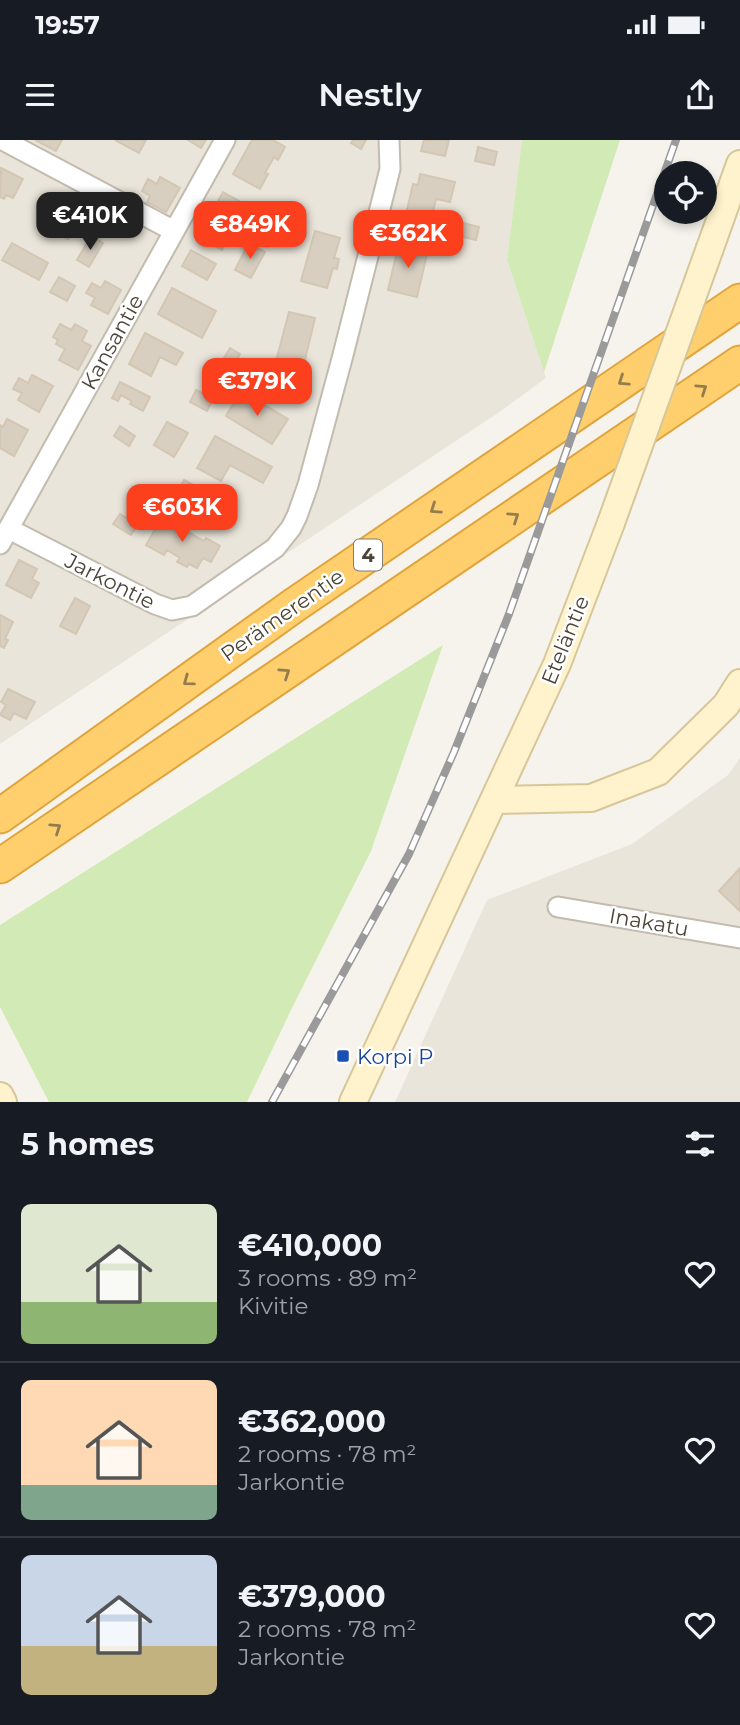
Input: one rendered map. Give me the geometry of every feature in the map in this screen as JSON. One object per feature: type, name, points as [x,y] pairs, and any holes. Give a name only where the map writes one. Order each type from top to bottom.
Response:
[{"type":"highway","name":"Perämerentie","points":[[0,816],[293,606],[740,301]]},
{"type":"highway","name":"4","points":[[0,866],[740,363]]},
{"type":"main road","name":"Eteläntie","points":[[353,1102],[557,664],[611,523],[740,164]]},
{"type":"main road","points":[[495,800],[591,798],[658,772],[726,705],[740,683]]},
{"type":"main road","points":[[0,1096],[3,1102]]},
{"type":"street","points":[[2,140],[174,232]]},
{"type":"street","name":"Kansantie","points":[[5,536],[225,140]]},
{"type":"street","name":"Jarkontie","points":[[5,536],[172,610],[192,606],[284,539],[297,516],[308,485],[335,386],[390,169],[390,140]]},
{"type":"street","name":"Inakatu","points":[[558,907],[740,938]]},
{"type":"shaded area","points":[[0,140],[522,140],[507,260],[546,378],[498,413],[0,744]]},
{"type":"shaded area","points":[[740,758],[740,1102],[395,1102],[487,900],[632,844],[728,775]]},
{"type":"green space","points":[[522,140],[620,140],[544,372],[507,260]]},
{"type":"green space","points":[[443,645],[371,851],[247,1102],[49,1102],[0,1007],[0,925]]},
{"type":"building","points":[[35,140],[62,140],[56,151]]},
{"type":"building","points":[[115,140],[146,140],[139,153]]},
{"type":"building","points":[[188,140],[206,140],[201,148]]},
{"type":"building","points":[[252,140],[273,140],[285,147],[278,160],[274,157],[260,189],[233,174]]},
{"type":"building","points":[[353,140],[366,140],[361,149],[351,143]]},
{"type":"building","points":[[424,140],[449,140],[445,156],[421,151]]},
{"type":"building","points":[[478,147],[497,152],[494,165],[475,161]]},
{"type":"building","points":[[1,168],[23,179],[13,198],[6,195],[4,199],[0,197]]},
{"type":"building","points":[[420,174],[455,182],[450,202],[436,199],[429,229],[404,223],[413,184],[418,185]]},
{"type":"building","points":[[160,177],[180,188],[166,212],[147,202],[150,196],[142,191],[148,179],[157,184]]},
{"type":"building","points":[[223,192],[246,205],[240,217],[244,219],[239,228],[235,226],[222,250],[198,237]]},
{"type":"building","points":[[58,200],[82,212],[68,239],[49,229],[54,220],[49,218]]},
{"type":"building","points":[[463,223],[479,227],[476,240],[460,236]]},
{"type":"building","points":[[315,231],[340,238],[334,258],[339,259],[337,269],[333,268],[327,288],[301,281]]},
{"type":"building","points":[[91,236],[103,243],[89,267],[77,260]]},
{"type":"building","points":[[12,243],[48,263],[39,280],[2,260]]},
{"type":"building","points":[[399,243],[428,250],[417,297],[388,290]]},
{"type":"building","points":[[248,244],[265,252],[251,278],[235,270]]},
{"type":"building","points":[[191,250],[216,264],[207,280],[182,266]]},
{"type":"building","points":[[59,277],[75,286],[67,301],[50,292]]},
{"type":"building","points":[[105,281],[121,290],[108,314],[91,305],[95,298],[86,293],[92,283],[101,288]]},
{"type":"building","points":[[172,288],[216,311],[202,338],[158,314]]},
{"type":"building","points":[[289,312],[315,318],[303,368],[276,361]]},
{"type":"building","points":[[60,324],[71,330],[75,324],[87,331],[82,341],[91,346],[78,370],[59,360],[65,349],[56,344],[58,340],[53,337]]},
{"type":"building","points":[[145,333],[183,353],[176,365],[160,357],[151,376],[129,364]]},
{"type":"building","points":[[230,348],[240,354],[234,364],[224,358]]},
{"type":"building","points":[[32,375],[53,386],[39,412],[18,400],[22,393],[13,389],[19,378],[28,383]]},
{"type":"building","points":[[120,382],[150,397],[143,411],[121,395],[118,401],[112,398]]},
{"type":"building","points":[[196,390],[213,399],[207,411],[190,402]]},
{"type":"building","points":[[241,391],[288,419],[272,444],[226,416]]},
{"type":"building","points":[[7,419],[28,430],[14,456],[0,448],[0,425],[3,427]]},
{"type":"building","points":[[167,422],[188,433],[174,457],[154,445]]},
{"type":"building","points":[[120,426],[135,436],[129,446],[114,436]]},
{"type":"building","points":[[215,436],[272,467],[263,483],[230,465],[221,481],[197,468]]},
{"type":"building","points":[[184,480],[197,487],[185,508],[172,501]]},
{"type":"building","points":[[120,514],[138,525],[131,535],[113,524]]},
{"type":"building","points":[[162,517],[204,541],[206,538],[220,546],[211,562],[203,558],[197,568],[189,564],[187,567],[177,562],[180,558],[167,550],[164,555],[146,545]]},
{"type":"building","points":[[19,560],[37,569],[32,579],[39,583],[31,598],[6,585]]},
{"type":"building","points":[[75,598],[90,606],[76,634],[60,626]]},
{"type":"building","points":[[0,615],[13,622],[4,648],[0,646]]},
{"type":"building","points":[[8,689],[35,702],[26,719],[14,713],[10,720],[0,715],[6,705],[1,702]]},
{"type":"building","points":[[740,868],[740,911],[719,891]]},
{"type":"railway","points":[[272,1102],[409,854],[454,752],[509,614],[676,140]]},
{"type":"place","name":"Korpi P","points":[[343,1056]]}]
